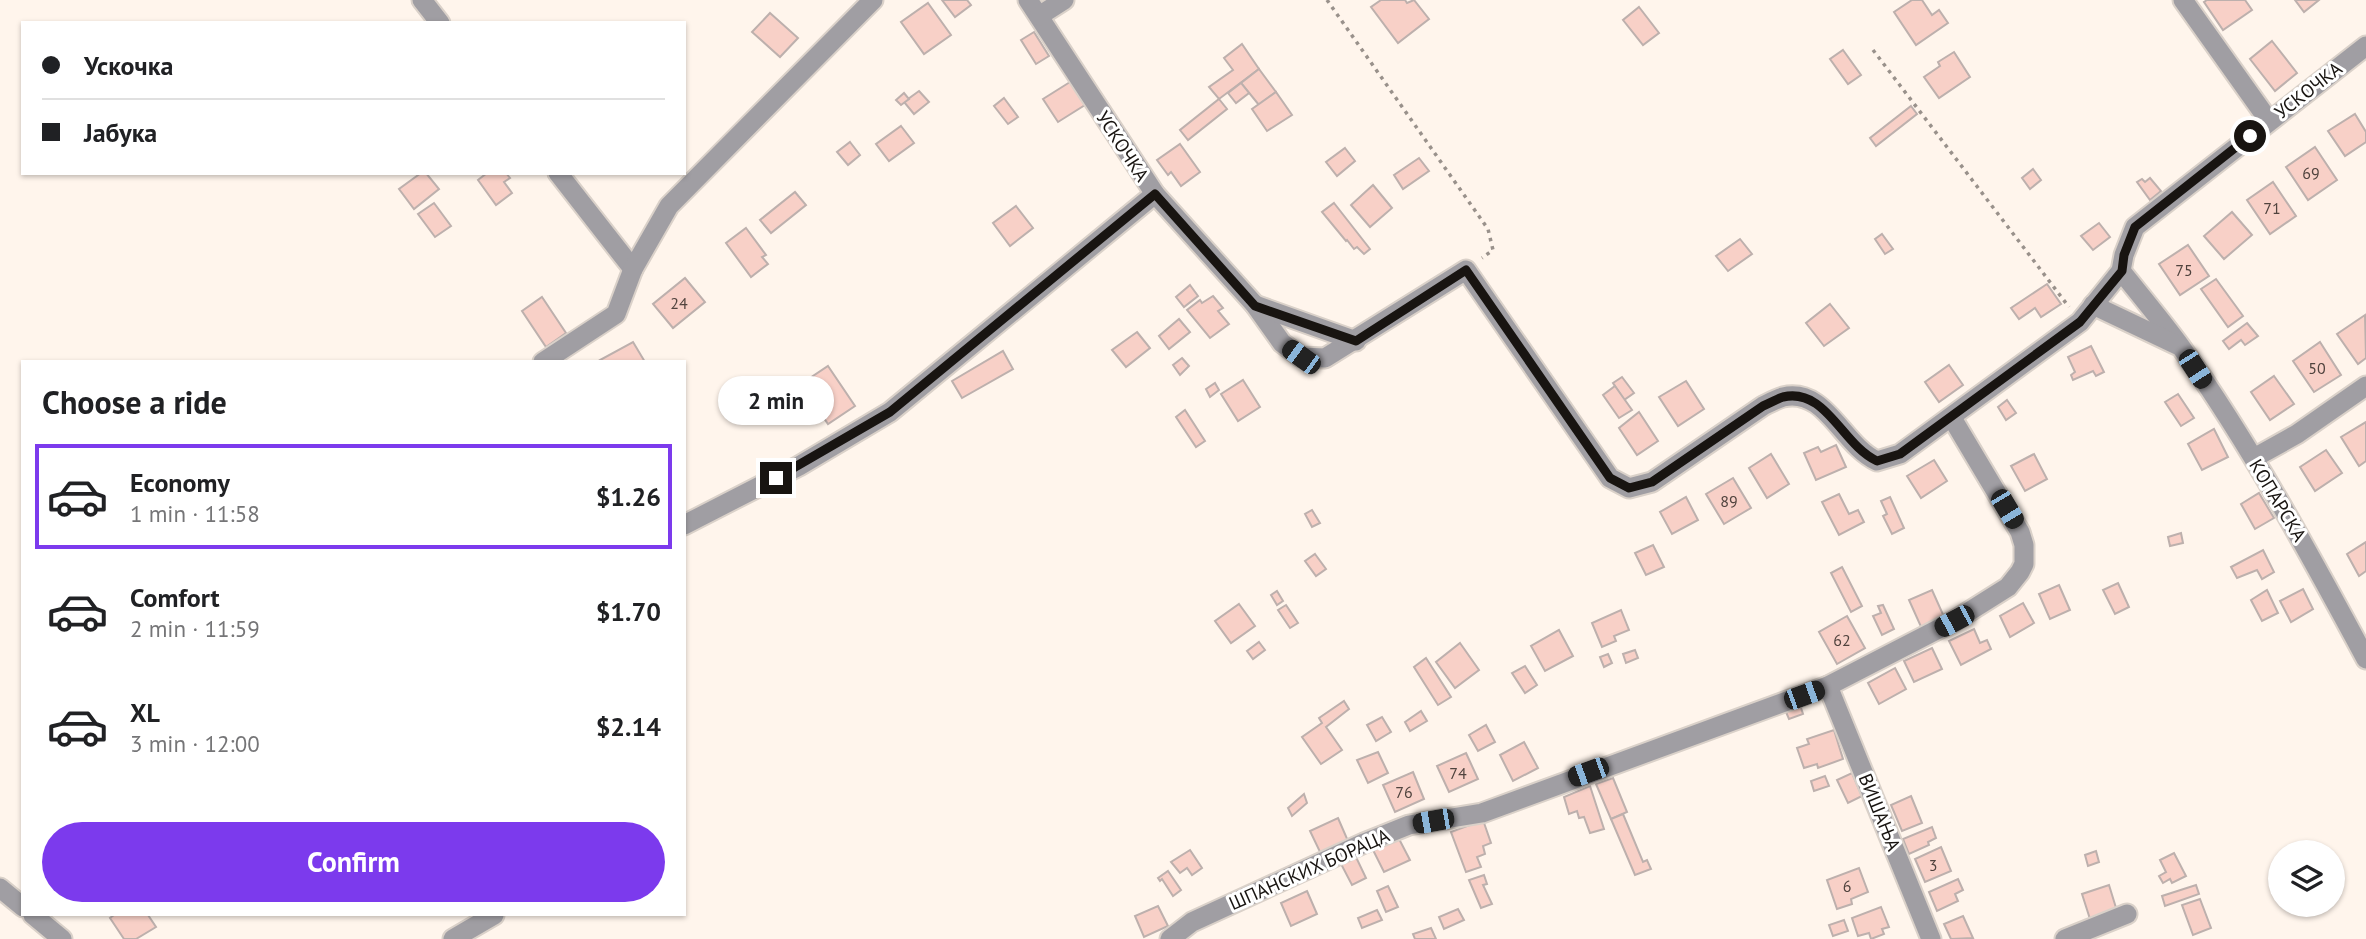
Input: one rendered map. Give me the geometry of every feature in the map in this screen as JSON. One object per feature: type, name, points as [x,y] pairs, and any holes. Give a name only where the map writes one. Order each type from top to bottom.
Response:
[{"type":"street","points":[[422,0],[438,21]]},
{"type":"street","points":[[546,360],[616,314],[633,269],[669,206],[873,0]]},
{"type":"street","points":[[1034,8],[1065,0]]},
{"type":"street","points":[[2183,0],[2269,121]]},
{"type":"street","name":"УСКОЧКА","points":[[1034,8],[1155,194],[1255,306],[1282,343],[1301,357],[1325,358],[1466,270],[1610,478],[1629,488],[1652,482],[1763,406],[1783,397],[1800,396],[1817,402],[1863,455],[1877,461],[1900,454],[2080,322],[2122,271],[2124,255],[2135,227],[2366,46]]},
{"type":"street","points":[[560,175],[633,269]]},
{"type":"street","points":[[686,525],[799,466],[890,412],[1155,194]]},
{"type":"street","name":"КОПАРСКА","points":[[2122,271],[2180,346],[2254,458],[2366,659]]},
{"type":"street","points":[[2093,305],[2180,346]]},
{"type":"street","points":[[1255,306],[1356,341]]},
{"type":"street","points":[[2254,458],[2297,434],[2366,386]]},
{"type":"street","name":"ШПАНСКИХ БОРАЦА","points":[[1170,939],[1192,922],[1409,825],[1482,813],[1828,686],[1988,601],[2014,580],[2024,564],[2024,545],[2021,532],[1952,418]]},
{"type":"street","name":"ВИШАЊА","points":[[1828,686],[1931,939]]},
{"type":"street","points":[[0,888],[21,905]]},
{"type":"street","points":[[2065,939],[2127,914]]},
{"type":"street","points":[[34,916],[62,939]]},
{"type":"street","points":[[453,939],[492,916]]},
{"type":"path","points":[[1327,0],[1488,229],[1493,250],[1466,270]]},
{"type":"path","points":[[1873,50],[2080,322]]},
{"type":"building","points":[[942,0],[967,0],[971,5],[955,17]]},
{"type":"building","points":[[1381,0],[1405,0],[1407,3],[1414,0],[1429,19],[1398,43],[1371,7]]},
{"type":"building","points":[[1912,0],[1922,0],[1932,15],[1939,10],[1948,23],[1916,45],[1894,12]]},
{"type":"building","points":[[2245,0],[2252,10],[2223,30],[2204,2]]},
{"type":"building","points":[[2295,0],[2319,0],[2304,12]]},
{"type":"building","points":[[928,3],[951,35],[924,54],[901,22]]},
{"type":"building","points":[[1639,7],[1659,33],[1643,45],[1623,20]]},
{"type":"building","points":[[770,13],[798,38],[780,57],[752,32]]},
{"type":"building","points":[[1034,32],[1049,56],[1036,64],[1021,40]]},
{"type":"building","points":[[2272,41],[2297,73],[2275,91],[2250,59]]},
{"type":"building","points":[[1242,44],[1259,69],[1219,99],[1209,87],[1233,70],[1224,58]]},
{"type":"building","points":[[1843,50],[1861,75],[1848,84],[1830,59]]},
{"type":"building","points":[[1954,52],[1970,77],[1939,98],[1924,77],[1940,66],[1938,62]]},
{"type":"building","points":[[1259,69],[1276,92],[1259,105],[1241,83]]},
{"type":"building","points":[[1070,82],[1085,105],[1058,122],[1043,99]]},
{"type":"building","points":[[1241,83],[1249,93],[1236,103],[1228,93]]},
{"type":"building","points":[[919,91],[929,102],[914,114],[904,102]]},
{"type":"building","points":[[1276,92],[1292,115],[1267,131],[1252,109]]},
{"type":"building","points":[[904,93],[909,99],[901,105],[896,100]]},
{"type":"building","points":[[1004,98],[1018,117],[1008,124],[994,106]]},
{"type":"building","points":[[1219,99],[1227,109],[1188,140],[1180,130]]},
{"type":"building","points":[[1911,106],[1917,114],[1876,146],[1870,138]]},
{"type":"building","points":[[2355,114],[2366,132],[2366,142],[2345,156],[2328,131]]},
{"type":"building","points":[[901,126],[914,143],[889,161],[876,144]]},
{"type":"building","points":[[850,142],[860,155],[848,165],[837,152]]},
{"type":"building","points":[[1180,144],[1200,172],[1181,186],[1171,172],[1168,175],[1157,160]]},
{"type":"building","points":[[2315,147],[2337,180],[2308,200],[2286,167]]},
{"type":"building","points":[[1345,148],[1355,161],[1337,176],[1326,162]]},
{"type":"building","points":[[1419,158],[1429,171],[1403,189],[1394,175]]},
{"type":"building","points":[[2033,169],[2041,180],[2030,189],[2022,178]]},
{"type":"building","points":[[418,175],[428,175],[439,189],[414,209],[399,189]]},
{"type":"building","points":[[484,175],[508,175],[510,178],[504,182],[512,193],[496,205],[478,180]]},
{"type":"building","points":[[2150,178],[2161,191],[2150,200],[2137,182],[2142,179],[2145,182]]},
{"type":"building","points":[[2273,182],[2296,216],[2270,234],[2247,200]]},
{"type":"building","points":[[1373,185],[1392,208],[1370,227],[1351,205]]},
{"type":"building","points":[[795,192],[806,205],[771,233],[760,220]]},
{"type":"building","points":[[434,203],[451,226],[435,237],[418,214]]},
{"type":"building","points":[[1334,203],[1370,249],[1364,254],[1346,241],[1322,212]]},
{"type":"building","points":[[1016,206],[1033,228],[1010,246],[993,223]]},
{"type":"building","points":[[2232,212],[2252,235],[2224,259],[2204,236]]},
{"type":"building","points":[[2099,223],[2110,237],[2093,250],[2081,236]]},
{"type":"building","points":[[746,228],[766,255],[762,257],[768,264],[751,277],[726,243]]},
{"type":"building","points":[[1882,234],[1893,249],[1885,254],[1875,239]]},
{"type":"building","points":[[1740,239],[1752,254],[1728,271],[1716,256]]},
{"type":"building","points":[[2188,245],[2209,276],[2180,295],[2159,264]]},
{"type":"building","points":[[685,278],[705,302],[673,328],[653,304]]},
{"type":"building","points":[[2216,279],[2243,316],[2228,327],[2201,289]]},
{"type":"building","points":[[2047,284],[2061,304],[2041,317],[2035,308],[2019,319],[2011,308]]},
{"type":"building","points":[[1190,285],[1198,296],[1184,307],[1176,297]]},
{"type":"building","points":[[1213,296],[1223,308],[1218,311],[1229,324],[1210,338],[1187,310],[1200,300],[1202,303]]},
{"type":"building","points":[[542,297],[566,333],[546,347],[522,311]]},
{"type":"building","points":[[1830,304],[1849,328],[1824,346],[1806,323]]},
{"type":"building","points":[[2365,315],[2366,358],[2358,364],[2337,334]]},
{"type":"building","points":[[1179,319],[1190,332],[1169,349],[1159,336]]},
{"type":"building","points":[[2247,323],[2258,336],[2245,345],[2241,340],[2229,349],[2223,341]]},
{"type":"building","points":[[1137,332],[1150,348],[1126,367],[1112,350]]},
{"type":"building","points":[[633,342],[644,360],[600,360]]},
{"type":"building","points":[[2320,342],[2341,375],[2314,392],[2293,361]]},
{"type":"building","points":[[2091,346],[2104,372],[2096,376],[2093,371],[2073,380],[2071,375],[2075,372],[2068,357]]},
{"type":"building","points":[[1003,351],[1013,369],[962,398],[952,381]]},
{"type":"building","points":[[1182,358],[1189,366],[1180,375],[1173,365]]},
{"type":"building","points":[[1949,365],[1963,385],[1939,402],[1925,382]]},
{"type":"building","points":[[828,366],[855,406],[828,424],[801,384]]},
{"type":"building","points":[[2274,376],[2294,404],[2270,420],[2251,392]]},
{"type":"building","points":[[1622,377],[1634,393],[1624,400],[1613,383]]},
{"type":"building","points":[[1243,380],[1260,407],[1238,421],[1221,394]]},
{"type":"building","points":[[1686,381],[1704,409],[1678,426],[1659,397]]},
{"type":"building","points":[[1215,383],[1219,390],[1210,397],[1206,389]]},
{"type":"building","points":[[1615,386],[1632,410],[1619,418],[1603,395]]},
{"type":"building","points":[[2178,394],[2194,418],[2181,426],[2165,402]]},
{"type":"building","points":[[2007,400],[2016,413],[2006,420],[1998,407]]},
{"type":"building","points":[[1185,410],[1205,441],[1196,447],[1176,417]]},
{"type":"building","points":[[1639,412],[1658,441],[1637,455],[1619,428]]},
{"type":"building","points":[[2366,422],[2366,461],[2359,466],[2341,437]]},
{"type":"building","points":[[2214,429],[2228,457],[2202,470],[2188,444]]},
{"type":"building","points":[[1836,445],[1846,467],[1816,480],[1804,453],[1818,447],[1821,452]]},
{"type":"building","points":[[2326,450],[2342,473],[2315,491],[2300,467]]},
{"type":"building","points":[[1771,454],[1789,484],[1767,498],[1749,468]]},
{"type":"building","points":[[2034,454],[2047,479],[2025,491],[2011,466]]},
{"type":"building","points":[[1934,460],[1947,481],[1921,498],[1907,476]]},
{"type":"building","points":[[1733,478],[1751,508],[1724,524],[1706,494]]},
{"type":"building","points":[[2259,493],[2274,518],[2255,529],[2241,504]]},
{"type":"building","points":[[1839,494],[1849,514],[1858,510],[1864,522],[1839,535],[1822,502]]},
{"type":"building","points":[[1686,497],[1698,520],[1672,534],[1660,512]]},
{"type":"building","points":[[1890,497],[1904,528],[1892,534],[1883,516],[1887,514],[1881,501]]},
{"type":"building","points":[[1312,510],[1320,523],[1312,527],[1305,514]]},
{"type":"building","points":[[2181,533],[2183,543],[2170,546],[2168,537]]},
{"type":"building","points":[[2366,542],[2366,571],[2359,576],[2347,554]]},
{"type":"building","points":[[1653,545],[1664,567],[1646,575],[1635,553]]},
{"type":"building","points":[[2263,550],[2274,572],[2262,579],[2257,570],[2237,578],[2231,567]]},
{"type":"building","points":[[1315,554],[1326,569],[1316,576],[1305,561]]},
{"type":"building","points":[[1842,567],[1862,606],[1851,612],[1831,573]]},
{"type":"building","points":[[2118,583],[2129,607],[2115,614],[2103,590]]},
{"type":"building","points":[[2059,585],[2070,610],[2050,619],[2039,594]]},
{"type":"building","points":[[2303,589],[2313,609],[2291,622],[2280,601]]},
{"type":"building","points":[[1932,590],[1945,619],[1922,629],[1909,600]]},
{"type":"building","points":[[2267,590],[2278,613],[2262,621],[2251,600]]},
{"type":"building","points":[[1277,591],[1283,601],[1277,605],[1271,595]]},
{"type":"building","points":[[2023,603],[2034,623],[2010,637],[2000,616]]},
{"type":"building","points":[[1239,604],[1255,626],[1231,643],[1215,621]]},
{"type":"building","points":[[1286,605],[1298,623],[1290,628],[1278,610]]},
{"type":"building","points":[[1883,605],[1894,629],[1882,635],[1873,616],[1881,613],[1878,606]]},
{"type":"building","points":[[1621,610],[1629,630],[1614,636],[1616,641],[1602,647],[1592,623]]},
{"type":"building","points":[[1847,616],[1865,648],[1837,664],[1819,632]]},
{"type":"building","points":[[1974,629],[1980,643],[1987,640],[1991,649],[1961,665],[1949,641]]},
{"type":"building","points":[[1559,630],[1573,656],[1545,671],[1531,646]]},
{"type":"building","points":[[1259,642],[1265,650],[1253,659],[1247,651]]},
{"type":"building","points":[[1460,643],[1479,670],[1455,688],[1436,662]]},
{"type":"building","points":[[1932,648],[1942,669],[1914,682],[1904,661]]},
{"type":"building","points":[[1635,650],[1638,658],[1626,663],[1623,654]]},
{"type":"building","points":[[1608,654],[1612,663],[1604,667],[1600,657]]},
{"type":"building","points":[[1426,658],[1451,697],[1438,705],[1414,667]]},
{"type":"building","points":[[1525,666],[1537,685],[1525,693],[1512,673]]},
{"type":"building","points":[[1895,668],[1906,689],[1879,704],[1868,683]]},
{"type":"building","points":[[1798,699],[1803,714],[1789,719],[1783,705]]},
{"type":"building","points":[[1344,701],[1349,709],[1326,727],[1342,750],[1321,764],[1302,737],[1322,723],[1319,718]]},
{"type":"building","points":[[1421,711],[1427,721],[1410,731],[1405,722]]},
{"type":"building","points":[[1382,717],[1391,732],[1376,741],[1367,725]]},
{"type":"building","points":[[1486,725],[1495,742],[1478,751],[1469,735]]},
{"type":"building","points":[[1834,730],[1843,759],[1818,768],[1817,764],[1804,768],[1797,748],[1809,744],[1807,739]]},
{"type":"building","points":[[1524,742],[1538,768],[1513,781],[1500,755]]},
{"type":"building","points":[[1378,752],[1388,773],[1368,783],[1357,760]]},
{"type":"building","points":[[1466,753],[1478,779],[1449,792],[1437,766]]},
{"type":"building","points":[[1413,772],[1424,799],[1395,812],[1383,785]]},
{"type":"building","points":[[1852,773],[1862,796],[1848,803],[1837,780]]},
{"type":"building","points":[[1825,776],[1829,786],[1814,791],[1811,781]]},
{"type":"building","points":[[1613,778],[1627,812],[1611,819],[1596,784]]},
{"type":"building","points":[[1590,786],[1604,829],[1590,833],[1584,817],[1579,818],[1577,811],[1569,814],[1564,797]]},
{"type":"building","points":[[1304,794],[1307,803],[1292,816],[1288,808]]},
{"type":"building","points":[[1911,796],[1922,823],[1902,831],[1891,805]]},
{"type":"building","points":[[1623,814],[1643,862],[1647,860],[1651,869],[1635,875],[1611,819]]},
{"type":"building","points":[[1338,818],[1348,841],[1321,854],[1310,831]]},
{"type":"building","points":[[1483,820],[1491,843],[1483,846],[1485,854],[1477,857],[1481,867],[1466,872],[1451,832]]},
{"type":"building","points":[[1932,827],[1936,838],[1928,842],[1929,845],[1909,854],[1903,839]]},
{"type":"building","points":[[1398,837],[1410,860],[1384,872],[1373,850]]},
{"type":"building","points":[[1941,847],[1951,871],[1925,882],[1915,859]]},
{"type":"building","points":[[1190,850],[1202,868],[1192,875],[1187,868],[1180,873],[1171,862]]},
{"type":"building","points":[[2096,851],[2099,862],[2088,866],[2085,855]]},
{"type":"building","points":[[2174,853],[2186,876],[2172,883],[2170,879],[2163,883],[2159,876],[2166,872],[2160,860]]},
{"type":"building","points":[[1355,855],[1366,878],[1352,885],[1340,862]]},
{"type":"building","points":[[1859,868],[1868,892],[1851,899],[1852,904],[1837,909],[1827,880]]},
{"type":"building","points":[[1168,871],[1181,890],[1173,896],[1162,879],[1160,881],[1158,878]]},
{"type":"building","points":[[1484,875],[1487,884],[1483,885],[1492,904],[1481,908],[1469,880]]},
{"type":"building","points":[[1958,879],[1963,890],[1955,894],[1958,901],[1937,911],[1929,892]]},
{"type":"building","points":[[2109,885],[2117,911],[2090,919],[2082,894]]},
{"type":"building","points":[[2196,885],[2199,894],[2165,906],[2162,896]]},
{"type":"building","points":[[1388,886],[1398,907],[1386,912],[1377,891]]},
{"type":"building","points":[[1307,891],[1317,914],[1291,926],[1281,903]]},
{"type":"building","points":[[2200,899],[2211,928],[2193,935],[2182,905]]},
{"type":"building","points":[[1158,906],[1168,926],[1144,937],[1135,916]]},
{"type":"building","points":[[1881,907],[1889,927],[1882,929],[1884,934],[1871,939],[1869,933],[1858,936],[1852,918]]},
{"type":"building","points":[[1458,909],[1464,920],[1444,929],[1439,917]]},
{"type":"building","points":[[1377,910],[1382,920],[1362,928],[1358,918]]},
{"type":"building","points":[[149,916],[156,927],[136,939],[124,939],[110,918]]},
{"type":"building","points":[[1963,916],[1973,938],[1951,939],[1944,924]]},
{"type":"building","points":[[1844,920],[1848,931],[1833,936],[1829,925]]},
{"type":"building","points":[[1431,928],[1436,939],[1415,939],[1413,934]]},
{"type":"route","points":[[776,478],[890,412],[1155,194],[1255,306],[1356,341],[1466,270],[1610,478],[1629,488],[1652,482],[1763,406],[1783,397],[1800,396],[1817,402],[1863,455],[1877,461],[1900,454],[2080,322],[2122,271],[2124,255],[2135,227],[2250,136]]}]
